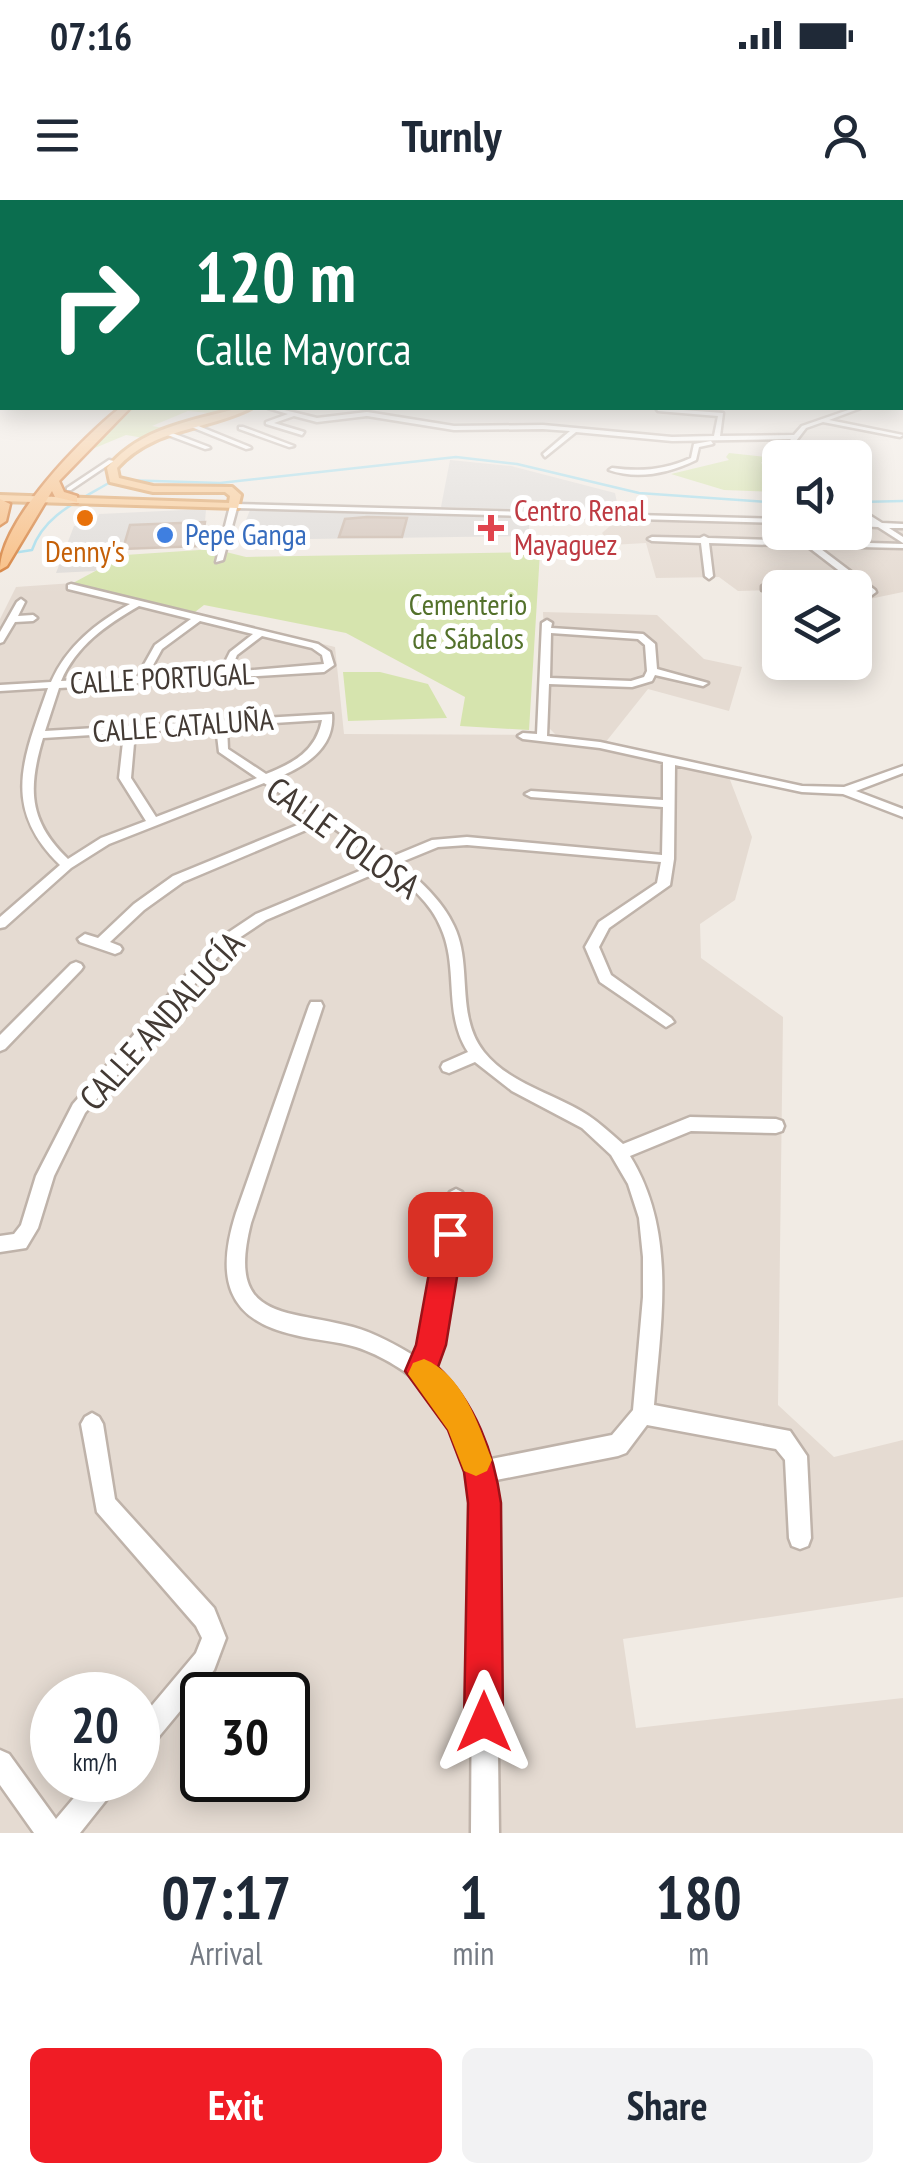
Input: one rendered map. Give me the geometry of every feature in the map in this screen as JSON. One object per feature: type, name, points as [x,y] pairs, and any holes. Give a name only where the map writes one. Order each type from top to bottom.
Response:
[{"type":"highway","points":[[54,458],[73,441]]},
{"type":"highway","points":[[8,552],[38,498],[86,441]]},
{"type":"highway","points":[[53,478],[59,494],[75,497]]},
{"type":"highway","points":[[0,524],[30,485]]},
{"type":"highway","points":[[0,501],[4,504],[0,524]]},
{"type":"main road","points":[[145,441],[121,456],[111,472],[152,489],[233,492]]},
{"type":"main road","points":[[182,505],[224,500],[233,492]]},
{"type":"main road","points":[[0,501],[75,497],[234,506],[233,492]]},
{"type":"main road","points":[[8,552],[46,505],[75,497]]},
{"type":"street","points":[[190,441],[207,448]]},
{"type":"street","points":[[234,441],[246,447],[263,441]]},
{"type":"street","points":[[280,441],[291,446]]},
{"type":"street","points":[[545,455],[562,441]]},
{"type":"street","points":[[613,466],[658,472],[694,458],[696,445],[762,442]]},
{"type":"street","points":[[75,497],[111,472]]},
{"type":"street","points":[[219,560],[234,506],[762,521]]},
{"type":"street","points":[[872,520],[903,543]]},
{"type":"street","points":[[872,525],[903,526]]},
{"type":"street","points":[[704,538],[710,576]]},
{"type":"street","points":[[652,539],[762,541]]},
{"type":"street","points":[[872,543],[903,543]]},
{"type":"street","points":[[817,550],[843,570]]},
{"type":"street","points":[[70,588],[261,632]]},
{"type":"street","points":[[0,640],[21,602]]},
{"type":"street","points":[[67,865],[52,854],[26,801],[26,774],[64,664],[79,645],[138,603]]},
{"type":"street","points":[[12,620],[33,618]]},
{"type":"street","points":[[140,680],[158,647],[198,618]]},
{"type":"street","points":[[542,738],[547,626],[640,636],[650,644],[652,671],[648,679],[632,684],[545,680]]},
{"type":"street","points":[[224,676],[233,654],[261,632]]},
{"type":"street","name":"CALLE PORTUGAL","points":[[0,688],[224,676],[324,669],[329,665],[326,654],[315,646],[261,632]]},
{"type":"street","points":[[652,671],[702,683]]},
{"type":"street","name":"CALLE CATALUÑA","points":[[38,735],[328,716],[327,734],[317,750],[294,767],[264,781]]},
{"type":"street","name":"CALLE TOLOSA","points":[[221,723],[223,750],[422,890],[447,923],[459,963],[459,1019],[476,1055],[512,1086],[589,1124],[620,1153],[638,1185],[654,1248],[643,1414]]},
{"type":"street","points":[[130,729],[125,778],[152,822]]},
{"type":"street","points":[[523,736],[669,759],[802,789],[845,792],[903,814]]},
{"type":"street","points":[[666,1022],[605,978],[592,947],[604,924],[663,885],[668,859],[669,759]]},
{"type":"street","points":[[845,792],[903,769]]},
{"type":"street","points":[[0,924],[67,865],[106,841],[264,781]]},
{"type":"street","points":[[531,794],[668,804]]},
{"type":"street","points":[[100,944],[139,907],[178,879],[324,818]]},
{"type":"street","name":"CALLE ANDALUCÍA","points":[[9,1243],[29,1228],[45,1176],[79,1109],[222,943],[261,917],[421,846],[452,840],[530,854],[668,859]]},
{"type":"street","points":[[0,1045],[75,967]]},
{"type":"street","points":[[316,1006],[242,1228],[236,1274],[243,1294],[256,1310],[276,1324],[356,1338],[421,1371],[442,1392],[460,1420],[480,1472],[484,1503],[485,1833]]},
{"type":"street","points":[[449,1066],[476,1055]]},
{"type":"street","points":[[620,1153],[690,1124],[776,1126]]},
{"type":"street","points":[[421,1371],[431,1345],[456,1197]]},
{"type":"street","points":[[480,1472],[618,1446],[643,1414],[782,1439],[796,1456],[800,1538]]},
{"type":"street","points":[[92,1424],[106,1504],[206,1617],[214,1638],[205,1661],[160,1715]]},
{"type":"street","points":[[0,1763],[50,1833]]},
{"type":"street","points":[[62,1833],[88,1802]]},
{"type":"shaded area","points":[[450,460],[511,466],[615,493],[619,512],[441,507]]},
{"type":"shaded area","points":[[206,509],[205,522],[131,525],[123,549],[95,571],[56,573],[74,526],[95,524],[99,514]]},
{"type":"shaded area","points":[[250,510],[529,516],[529,536],[238,540]]},
{"type":"shaded area","points":[[643,518],[762,523],[762,550],[872,550],[872,527],[903,528],[903,592],[872,598],[872,570],[762,570],[762,590],[738,591],[719,577],[656,578],[646,543],[611,545],[602,533],[611,525]]},
{"type":"shaded area","points":[[73,583],[335,647],[344,734],[556,735],[548,727],[543,612],[657,615],[704,659],[742,667],[729,711],[648,689],[605,743],[573,738],[727,772],[752,837],[735,900],[700,924],[701,958],[783,1017],[778,1405],[834,1457],[903,1440],[903,1597],[623,1639],[636,1728],[903,1698],[903,1833],[0,1833],[0,619],[16,587]]},
{"type":"green space","points":[[94,441],[111,441],[78,455]]},
{"type":"green space","points":[[729,453],[762,457],[762,491],[724,490],[671,474],[729,460]]},
{"type":"green space","name":"Cementerio de Sábalos","points":[[214,549],[246,557],[540,552],[529,730],[460,726],[465,697],[346,633],[204,605],[195,612],[73,583],[125,555]]},
{"type":"green space","points":[[343,672],[380,672],[428,684],[447,718],[348,721]]},
{"type":"building","points":[[407,518],[402,537],[339,537],[345,519]]},
{"type":"building","name":"Pepe Ganga","points":[[205,522],[201,546],[123,549],[130,525]]},
{"type":"waterway","points":[[121,480],[220,483],[456,457],[517,464],[639,493],[762,502]]},
{"type":"waterway","points":[[0,555],[32,550],[54,517],[112,481]]},
{"type":"waterway","points":[[872,502],[903,501]]},
{"type":"slow traffic","points":[[424,1374],[442,1392],[460,1420],[476,1460]]},
{"type":"place","name":"Denny's","points":[[85,518]]},
{"type":"place","name":"Centro Renal Mayaguez","points":[[491,528]]},
{"type":"place","name":"Pepe Ganga","points":[[165,535]]},
{"type":"route","points":[[450,1234],[431,1345],[421,1371],[442,1392],[460,1420],[480,1472],[484,1503],[484,1722]]}]
